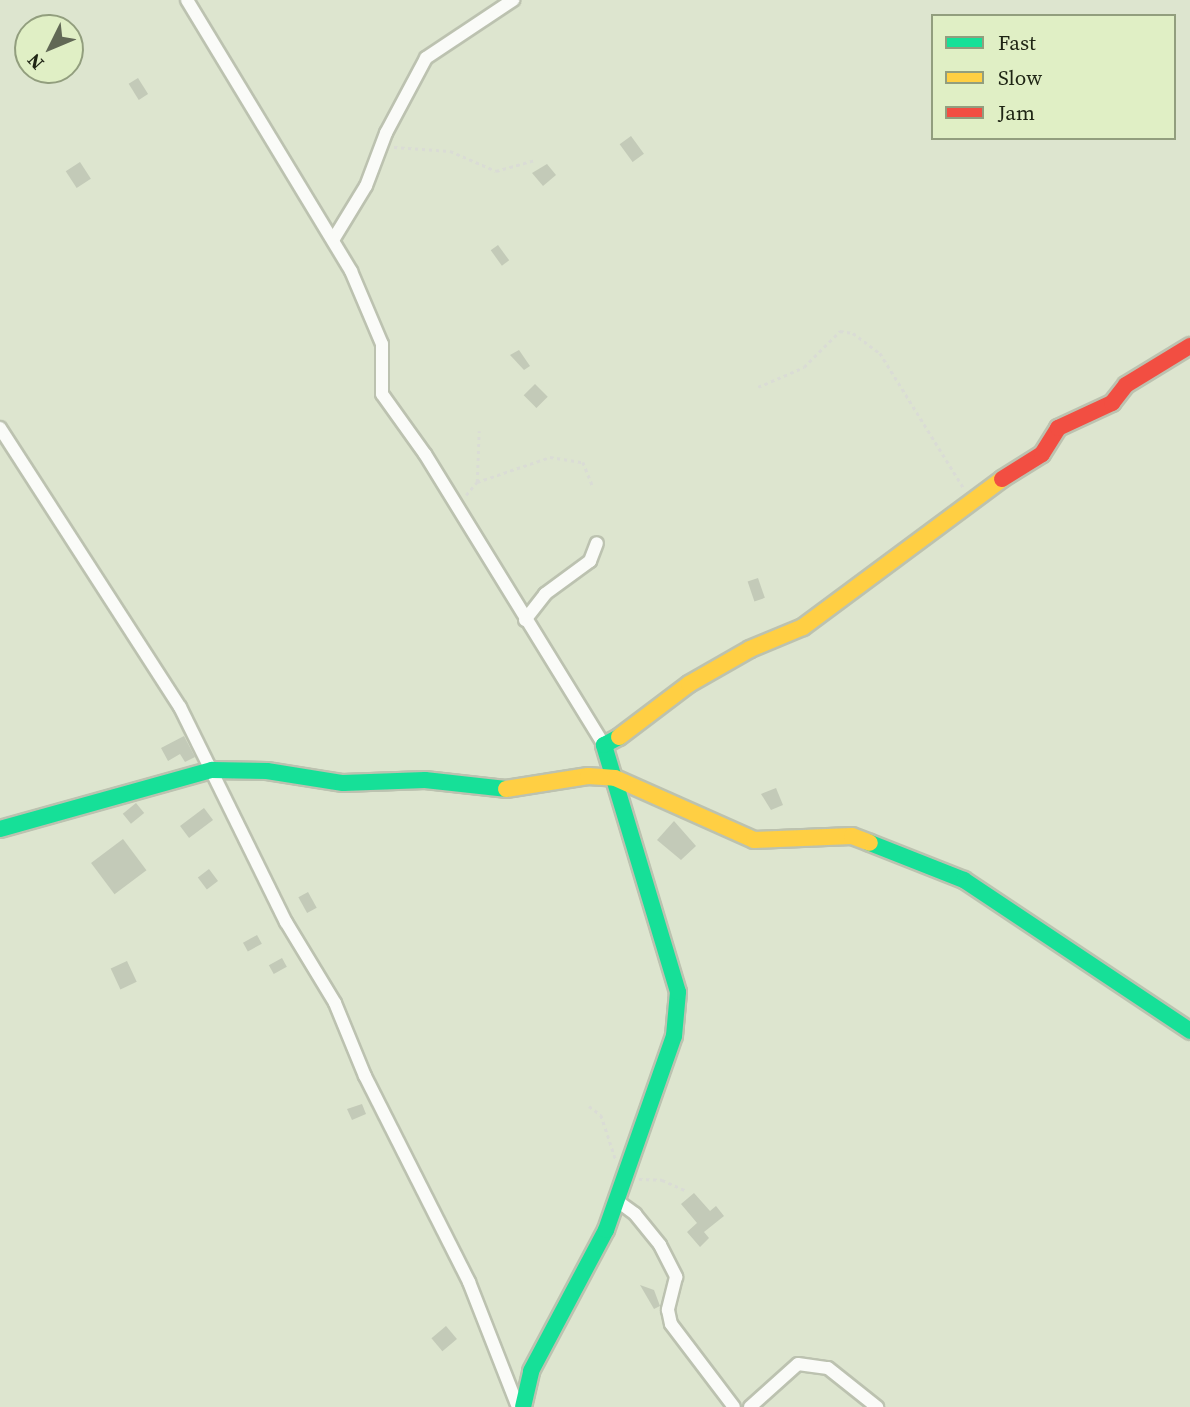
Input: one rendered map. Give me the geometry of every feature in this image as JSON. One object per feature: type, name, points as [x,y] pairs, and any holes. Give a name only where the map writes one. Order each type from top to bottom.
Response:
[{"type":"street","points":[[187,0],[333,240],[382,344],[382,394],[454,502],[604,745],[636,864],[678,992],[674,1035],[606,1230],[531,1371],[521,1407]]},
{"type":"street","points":[[333,240],[384,146],[386,133],[426,58],[513,0]]},
{"type":"street","points":[[604,745],[634,730],[689,684],[750,649],[803,628],[869,581],[969,499],[1042,454],[1058,428],[1112,403],[1126,385],[1190,346]]},
{"type":"street","points":[[0,428],[44,501],[151,656],[212,770],[286,922],[335,1003],[365,1076],[463,1269],[521,1407]]},
{"type":"street","points":[[525,620],[545,594],[590,561],[597,543]]},
{"type":"street","points":[[0,830],[212,770],[267,771],[343,783],[425,780],[510,789],[588,776],[615,778],[754,840],[852,836],[964,880],[1190,1031]]},
{"type":"street","points":[[616,1200],[635,1214],[660,1245],[676,1277],[668,1302],[671,1324],[734,1407]]},
{"type":"street","points":[[750,1407],[798,1364],[828,1368],[877,1407]]},
{"type":"path","points":[[384,146],[450,151],[496,172],[535,160]]},
{"type":"path","points":[[758,387],[804,367],[840,331],[853,333],[880,353],[969,499]]},
{"type":"path","points":[[454,502],[469,494],[477,482],[479,431]]},
{"type":"path","points":[[477,482],[550,457],[583,462],[593,487]]},
{"type":"path","points":[[589,1106],[601,1115],[617,1165],[625,1172],[687,1191]]},
{"type":"building","points":[[138,78],[148,94],[139,100],[129,84]]},
{"type":"building","points":[[631,136],[644,154],[633,162],[620,144]]},
{"type":"building","points":[[80,162],[91,179],[77,188],[66,171]]},
{"type":"building","points":[[547,164],[556,175],[543,186],[532,173]]},
{"type":"building","points":[[498,245],[509,260],[502,266],[491,250]]},
{"type":"building","points":[[519,350],[530,366],[524,370],[510,355]]},
{"type":"building","points":[[535,384],[548,397],[536,408],[524,395]]},
{"type":"building","points":[[758,578],[765,598],[754,601],[748,582]]},
{"type":"building","points":[[184,736],[195,757],[185,762],[180,754],[168,761],[161,748]]},
{"type":"building","points":[[776,788],[783,805],[771,810],[761,794]]},
{"type":"building","points":[[136,803],[144,813],[131,824],[123,814]]},
{"type":"building","points":[[204,808],[213,820],[189,838],[180,826]]},
{"type":"building","points":[[674,821],[696,846],[681,860],[657,840]]},
{"type":"building","points":[[123,839],[146,870],[115,894],[91,863]]},
{"type":"building","points":[[209,869],[218,881],[207,889],[198,877]]},
{"type":"building","points":[[308,892],[317,908],[307,913],[298,897]]},
{"type":"building","points":[[257,935],[262,944],[248,952],[243,943]]},
{"type":"building","points":[[282,958],[287,967],[274,974],[269,965]]},
{"type":"building","points":[[127,961],[137,982],[120,989],[111,969]]},
{"type":"building","points":[[362,1104],[366,1114],[352,1120],[347,1109]]},
{"type":"building","points":[[694,1193],[710,1211],[716,1206],[724,1216],[704,1232],[709,1238],[700,1247],[687,1232],[697,1223],[681,1204]]},
{"type":"building","points":[[640,1285],[654,1290],[660,1306],[654,1309]]},
{"type":"building","points":[[446,1326],[457,1339],[442,1351],[431,1338]]},
{"type":"traffic: fast","points":[[523,1407],[531,1371],[606,1230],[674,1036],[678,992],[604,745],[619,737]]},
{"type":"traffic: fast","points":[[0,829],[212,770],[267,771],[343,783],[425,780],[506,789]]},
{"type":"traffic: fast","points":[[870,843],[964,880],[1190,1031]]},
{"type":"traffic: slow","points":[[619,737],[689,684],[750,649],[803,627],[1002,479]]},
{"type":"traffic: slow","points":[[506,789],[588,776],[615,778],[754,840],[852,836],[870,843]]},
{"type":"traffic: jam","points":[[1002,479],[1042,454],[1058,428],[1112,403],[1126,385],[1190,346]]}]
